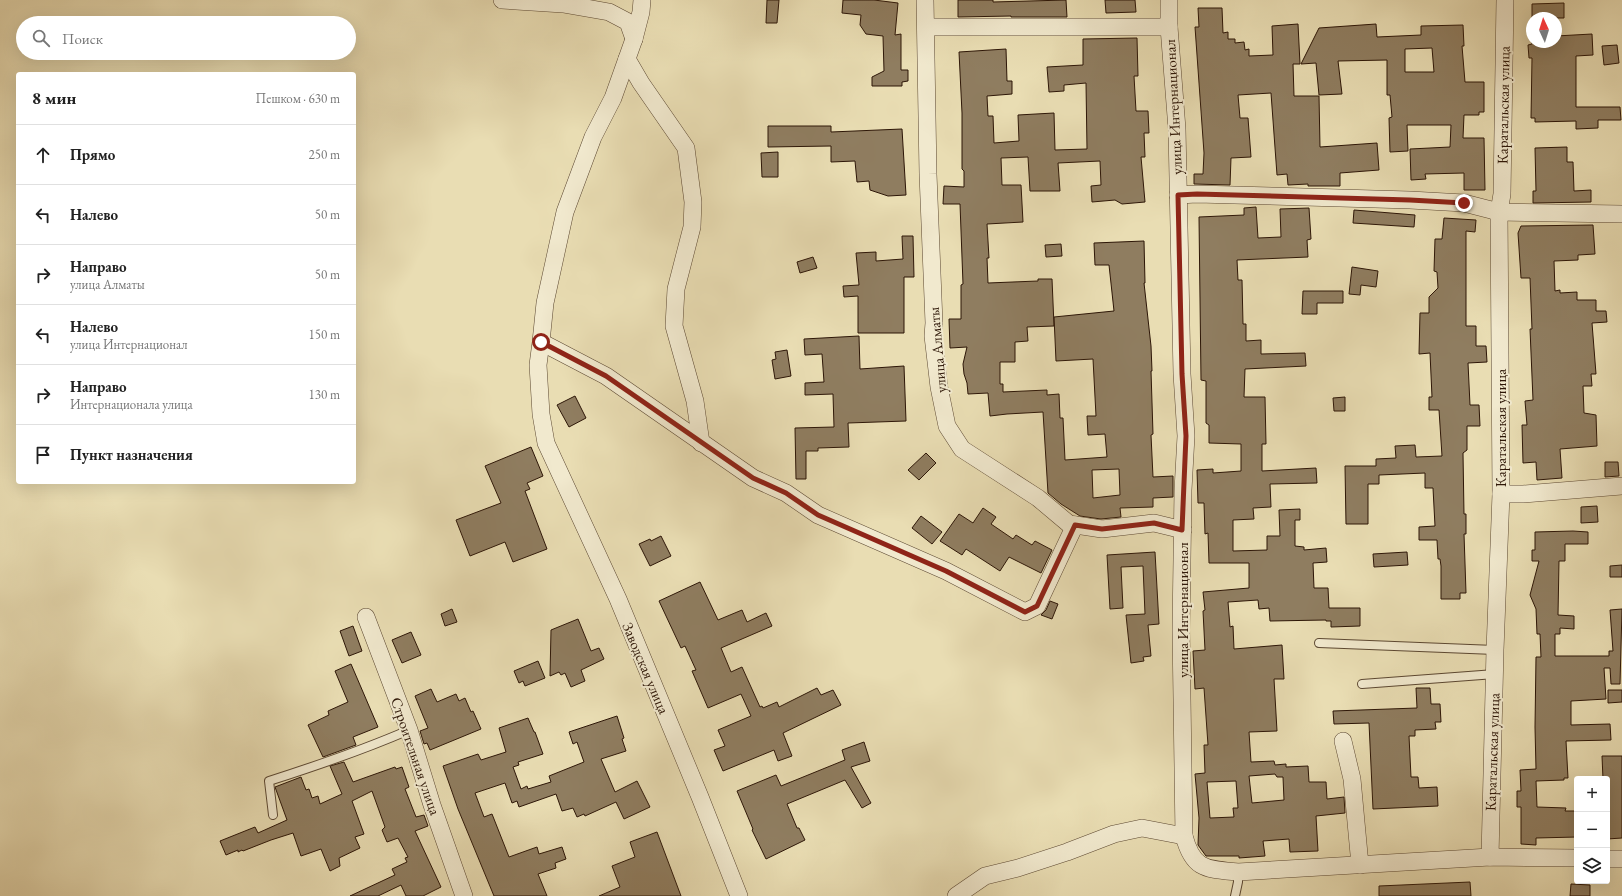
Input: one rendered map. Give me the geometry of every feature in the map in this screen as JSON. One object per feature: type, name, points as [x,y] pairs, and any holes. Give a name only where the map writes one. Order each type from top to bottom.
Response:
[{"type":"street","points":[[510,0],[563,4],[608,12],[628,22],[634,39]]},
{"type":"street","name":"Заводская улица","points":[[642,0],[641,12],[634,39],[613,98],[593,137],[565,212],[545,303],[538,366],[541,414],[546,442],[621,606],[739,896]]},
{"type":"street","name":"улица Алматы","points":[[925,0],[928,174],[934,323],[933,336],[939,387],[947,426],[962,449],[1038,498],[1069,524],[1102,529],[1154,523],[1182,530]]},
{"type":"street","name":"улица Интернационал","points":[[1169,0],[1168,27],[1177,129],[1182,374],[1186,436],[1182,530],[1184,836],[1194,861],[1210,870],[1238,872],[1490,857],[1574,858]]},
{"type":"street","name":"Каратальская улица","points":[[1490,857],[1495,650],[1501,494],[1499,212],[1502,194],[1504,0]]},
{"type":"street","points":[[926,27],[1168,27]]},
{"type":"street","points":[[627,59],[641,83],[686,148],[693,202],[692,227],[676,289],[674,326],[695,402],[701,443]]},
{"type":"street","points":[[1178,195],[1197,194],[1410,200],[1464,203],[1499,212],[1622,214]]},
{"type":"street","points":[[541,342],[606,376],[753,478],[786,493],[818,515],[946,571],[1025,612],[1037,606],[1075,525]]},
{"type":"street","points":[[1501,494],[1523,494],[1622,486]]},
{"type":"street","name":"Строительная улица","points":[[366,617],[409,730],[432,805],[464,896]]},
{"type":"street","points":[[1343,740],[1352,779],[1360,865]]},
{"type":"street","points":[[956,896],[985,876],[1060,855],[1114,834],[1142,828],[1184,836]]},
{"type":"street","points":[[1610,859],[1622,859]]},
{"type":"lane","points":[[1319,643],[1495,650]]},
{"type":"lane","points":[[1362,684],[1495,674]]},
{"type":"lane","points":[[273,815],[268,781],[357,752],[409,730]]},
{"type":"lane","points":[[1235,896],[1238,882],[1238,872]]},
{"type":"building","points":[[767,0],[779,0],[777,23],[766,23]]},
{"type":"building","points":[[843,0],[874,0],[898,3],[895,35],[901,34],[901,70],[908,70],[908,81],[902,82],[902,86],[872,86],[872,77],[884,71],[883,36],[866,34],[860,25],[861,15],[842,13]]},
{"type":"building","points":[[958,0],[993,0],[993,2],[1066,0],[1067,17],[958,17]]},
{"type":"building","points":[[1105,0],[1135,0],[1136,12],[1106,13]]},
{"type":"building","points":[[1564,3],[1564,18],[1562,18],[1562,12],[1532,12],[1532,4]]},
{"type":"building","points":[[1198,8],[1222,8],[1223,33],[1228,32],[1228,39],[1235,39],[1235,43],[1244,42],[1245,50],[1249,49],[1249,56],[1273,55],[1272,26],[1298,24],[1300,64],[1293,64],[1294,96],[1319,96],[1320,147],[1377,143],[1379,170],[1340,173],[1340,186],[1308,186],[1308,184],[1288,185],[1287,174],[1277,175],[1271,93],[1238,95],[1240,118],[1248,118],[1251,157],[1231,158],[1230,185],[1194,184],[1194,174],[1203,174],[1204,153],[1195,27],[1199,27]]},
{"type":"building","points":[[1376,24],[1377,37],[1421,35],[1421,26],[1463,25],[1464,46],[1462,46],[1465,82],[1484,82],[1484,112],[1479,112],[1479,115],[1464,115],[1463,138],[1484,138],[1485,190],[1464,190],[1464,173],[1425,174],[1426,179],[1411,180],[1410,149],[1450,147],[1451,125],[1407,125],[1408,151],[1390,152],[1389,118],[1392,117],[1390,95],[1387,95],[1387,60],[1338,61],[1342,94],[1319,95],[1316,63],[1301,64],[1319,28]],"holes":[[[1432,48],[1434,72],[1405,72],[1405,49]]]},
{"type":"building","points":[[1592,34],[1593,55],[1576,56],[1576,107],[1620,107],[1621,120],[1598,120],[1598,128],[1576,129],[1576,121],[1535,122],[1535,118],[1531,118],[1532,58],[1529,58],[1528,48],[1562,48],[1562,36]]},
{"type":"building","points":[[1137,38],[1138,76],[1134,76],[1136,111],[1148,111],[1149,133],[1144,133],[1145,157],[1141,157],[1145,202],[1122,204],[1115,200],[1092,202],[1091,186],[1101,185],[1100,161],[1058,163],[1060,191],[1030,191],[1028,157],[1001,158],[1002,185],[1021,185],[1023,222],[987,224],[989,258],[987,258],[988,283],[1052,279],[1054,326],[1027,327],[1028,341],[1015,342],[1015,362],[1000,362],[1000,384],[1003,384],[1003,392],[1047,390],[1047,395],[1059,394],[1060,418],[1063,418],[1065,460],[1107,457],[1105,434],[1088,435],[1087,416],[1096,416],[1093,359],[1056,361],[1054,317],[1114,311],[1109,265],[1095,265],[1094,243],[1144,241],[1144,283],[1151,346],[1152,371],[1153,434],[1151,435],[1153,477],[1173,476],[1173,497],[1153,498],[1153,507],[1120,508],[1121,517],[1101,519],[1080,516],[1061,504],[1048,493],[1043,412],[990,416],[988,393],[968,394],[963,364],[967,347],[950,348],[949,319],[961,319],[961,285],[963,284],[960,204],[943,204],[944,186],[964,187],[964,171],[962,169],[962,113],[959,52],[1006,49],[1007,81],[1012,81],[1012,94],[987,96],[988,116],[993,116],[994,143],[1019,141],[1018,115],[1054,113],[1055,150],[1087,149],[1086,83],[1064,85],[1064,91],[1049,92],[1047,67],[1083,65],[1083,39]],"holes":[[[1119,469],[1120,495],[1093,498],[1092,470]]]},
{"type":"building","points":[[1617,45],[1619,63],[1604,65],[1602,46]]},
{"type":"building","points":[[768,126],[831,126],[831,132],[902,129],[906,195],[888,196],[870,190],[869,181],[857,182],[855,161],[831,162],[831,146],[768,147]]},
{"type":"building","points":[[1567,147],[1567,162],[1573,162],[1574,191],[1591,190],[1591,202],[1533,203],[1533,191],[1536,191],[1535,148]]},
{"type":"building","points":[[778,152],[778,177],[762,177],[761,153]]},
{"type":"building","points":[[1256,207],[1258,238],[1281,237],[1280,209],[1309,208],[1311,239],[1307,240],[1308,257],[1237,260],[1238,280],[1242,280],[1243,324],[1246,324],[1246,341],[1261,340],[1261,354],[1305,353],[1306,366],[1245,369],[1244,397],[1265,397],[1266,444],[1262,444],[1262,471],[1316,468],[1317,483],[1270,484],[1271,507],[1253,508],[1254,519],[1233,520],[1233,551],[1267,550],[1267,536],[1280,536],[1279,510],[1300,509],[1300,520],[1295,520],[1295,546],[1304,547],[1304,550],[1326,548],[1327,562],[1313,563],[1314,588],[1328,588],[1329,608],[1360,608],[1360,626],[1331,627],[1331,621],[1326,620],[1270,621],[1269,608],[1259,609],[1258,600],[1228,602],[1230,627],[1233,626],[1234,649],[1282,645],[1284,679],[1274,679],[1277,731],[1249,732],[1251,762],[1274,761],[1275,765],[1286,764],[1286,767],[1308,766],[1309,782],[1326,782],[1327,799],[1344,797],[1345,813],[1316,816],[1318,851],[1290,852],[1289,839],[1263,841],[1265,856],[1239,858],[1239,856],[1206,856],[1198,845],[1199,818],[1195,774],[1205,773],[1204,745],[1208,745],[1204,688],[1195,689],[1193,651],[1205,650],[1203,611],[1205,610],[1203,592],[1249,588],[1249,563],[1209,563],[1208,533],[1205,534],[1204,503],[1198,503],[1197,470],[1213,469],[1213,473],[1241,471],[1241,444],[1209,443],[1209,425],[1206,423],[1206,381],[1201,380],[1199,217],[1244,215],[1244,208]],"holes":[[[1275,774],[1277,777],[1283,777],[1284,800],[1252,803],[1249,776]],[[1236,781],[1238,808],[1233,808],[1234,817],[1210,818],[1207,782]]]},
{"type":"building","points":[[1354,210],[1415,215],[1414,227],[1353,223]]},
{"type":"building","points":[[1444,218],[1476,220],[1475,232],[1466,231],[1466,326],[1476,326],[1476,346],[1486,346],[1487,362],[1468,363],[1470,405],[1479,405],[1480,426],[1467,426],[1467,450],[1463,453],[1464,514],[1466,514],[1466,534],[1464,534],[1466,593],[1460,593],[1460,599],[1441,599],[1441,566],[1440,559],[1438,559],[1437,540],[1419,540],[1419,527],[1435,526],[1433,488],[1425,488],[1425,473],[1379,475],[1379,484],[1368,484],[1368,524],[1346,524],[1345,466],[1376,466],[1376,459],[1396,458],[1395,446],[1415,445],[1416,457],[1442,456],[1439,410],[1429,410],[1429,397],[1432,397],[1430,353],[1419,354],[1420,313],[1429,313],[1429,297],[1438,288],[1437,272],[1434,271],[1435,239],[1442,239]]},
{"type":"building","points":[[1593,225],[1595,254],[1578,255],[1578,260],[1554,261],[1555,291],[1560,290],[1560,293],[1577,292],[1577,300],[1596,300],[1596,311],[1606,311],[1607,322],[1592,323],[1596,374],[1591,374],[1592,386],[1583,386],[1584,413],[1596,415],[1597,446],[1560,449],[1562,478],[1537,480],[1536,462],[1523,463],[1522,425],[1527,425],[1525,401],[1533,400],[1530,329],[1532,329],[1530,278],[1521,278],[1518,233],[1521,226]]},
{"type":"building","points":[[902,236],[913,236],[914,277],[904,277],[904,333],[858,333],[858,296],[844,297],[843,286],[859,285],[856,253],[876,252],[876,261],[903,259]]},
{"type":"building","points":[[1061,244],[1062,256],[1046,257],[1045,245]]},
{"type":"building","points":[[813,257],[817,268],[800,273],[797,262]]},
{"type":"building","points":[[1352,267],[1378,271],[1376,287],[1361,285],[1360,295],[1349,294]]},
{"type":"building","points":[[1303,291],[1343,291],[1343,303],[1317,303],[1317,314],[1302,314]]},
{"type":"building","points":[[859,336],[860,369],[904,366],[906,421],[848,423],[849,447],[818,448],[818,451],[806,451],[806,479],[796,479],[795,428],[834,427],[833,394],[805,395],[805,383],[824,382],[822,354],[805,355],[804,339]]},
{"type":"building","points":[[787,350],[791,376],[775,379],[772,360],[776,359],[775,352]]},
{"type":"building","points":[[575,396],[586,418],[569,427],[557,405]]},
{"type":"building","points":[[1345,397],[1345,411],[1334,411],[1333,398]]},
{"type":"building","points":[[531,447],[543,476],[527,483],[530,489],[525,491],[547,549],[513,562],[505,542],[470,556],[456,520],[501,503],[485,466]]},
{"type":"building","points":[[926,453],[936,463],[919,480],[908,470]]},
{"type":"building","points":[[1605,462],[1618,462],[1619,476],[1605,477]]},
{"type":"building","points":[[1597,506],[1598,522],[1581,523],[1581,507]]},
{"type":"building","points":[[983,508],[996,517],[991,524],[1013,539],[1016,535],[1032,545],[1035,541],[1052,550],[1041,573],[1009,557],[1000,571],[966,549],[962,555],[940,541],[959,514],[973,523]]},
{"type":"building","points":[[921,516],[942,532],[932,544],[912,528]]},
{"type":"building","points":[[1535,532],[1588,532],[1588,544],[1565,544],[1565,561],[1559,561],[1558,615],[1574,616],[1574,629],[1560,628],[1560,634],[1555,634],[1555,656],[1609,656],[1609,651],[1613,651],[1610,610],[1622,609],[1620,684],[1611,684],[1610,668],[1604,668],[1606,699],[1571,701],[1571,725],[1610,724],[1611,740],[1566,741],[1568,778],[1564,778],[1564,780],[1536,781],[1537,807],[1566,808],[1565,811],[1574,811],[1574,837],[1536,838],[1536,845],[1521,844],[1521,807],[1517,807],[1517,791],[1521,791],[1520,770],[1536,769],[1536,657],[1541,657],[1540,634],[1537,634],[1536,609],[1530,595],[1539,561],[1532,561],[1532,550],[1535,550]]},
{"type":"building","points":[[661,536],[671,556],[650,566],[639,544],[650,539],[651,541]]},
{"type":"building","points":[[1155,552],[1159,624],[1148,625],[1151,656],[1143,657],[1144,661],[1131,663],[1126,615],[1145,614],[1143,566],[1121,567],[1123,608],[1110,609],[1107,555]]},
{"type":"building","points":[[1407,552],[1408,565],[1374,567],[1373,554]]},
{"type":"building","points":[[1622,565],[1622,577],[1610,577],[1610,566]]},
{"type":"building","points":[[700,582],[718,620],[742,610],[747,622],[766,613],[772,626],[721,648],[731,672],[742,667],[760,707],[762,706],[763,708],[777,702],[779,707],[817,688],[821,695],[833,690],[841,705],[783,733],[792,756],[778,761],[774,750],[723,771],[714,750],[725,746],[718,730],[751,716],[741,694],[708,708],[692,671],[696,670],[685,646],[681,648],[659,601]]},
{"type":"building","points":[[1050,601],[1058,604],[1052,619],[1041,615],[1046,610]]},
{"type":"building","points":[[452,609],[457,622],[445,626],[441,614]]},
{"type":"building","points":[[578,619],[591,651],[599,648],[604,659],[581,670],[585,681],[571,687],[565,673],[561,675],[559,672],[550,676],[551,630]]},
{"type":"building","points":[[353,626],[362,651],[349,656],[340,631]]},
{"type":"building","points":[[411,632],[421,655],[402,663],[392,640]]},
{"type":"building","points":[[538,661],[545,678],[525,686],[523,681],[519,683],[514,671]]},
{"type":"building","points":[[351,664],[378,727],[353,737],[356,745],[323,757],[308,725],[329,715],[328,711],[348,702],[335,671]]},
{"type":"building","points":[[1416,688],[1430,688],[1431,704],[1440,704],[1441,722],[1435,722],[1436,729],[1415,730],[1415,736],[1409,736],[1411,777],[1418,777],[1419,788],[1437,787],[1438,806],[1373,809],[1369,723],[1334,724],[1333,711],[1417,708]]},
{"type":"building","points":[[431,689],[437,702],[456,694],[459,701],[465,698],[481,729],[430,750],[427,743],[424,744],[420,731],[428,728],[415,696]]},
{"type":"building","points":[[1608,690],[1622,690],[1622,702],[1608,703]]},
{"type":"building","points":[[617,716],[624,738],[622,739],[626,751],[601,759],[615,792],[637,781],[650,807],[624,819],[616,802],[585,816],[584,814],[577,817],[573,808],[562,811],[556,794],[519,807],[517,801],[512,803],[505,783],[475,793],[484,817],[492,814],[509,857],[537,847],[539,854],[562,847],[566,859],[555,863],[556,868],[538,874],[547,896],[494,896],[458,809],[443,766],[478,754],[481,760],[506,752],[499,728],[528,718],[543,754],[518,762],[519,765],[513,767],[521,789],[527,786],[528,789],[551,782],[549,776],[584,762],[577,742],[573,744],[569,732]]},
{"type":"building","points":[[864,742],[870,761],[851,767],[871,803],[862,808],[845,780],[787,804],[797,828],[799,828],[805,840],[766,859],[752,830],[753,829],[737,791],[776,775],[781,786],[845,760],[842,750]]},
{"type":"building","points":[[1602,756],[1622,756],[1622,838],[1610,839],[1610,776],[1603,776]]},
{"type":"building","points":[[344,762],[353,782],[395,767],[396,769],[402,767],[409,787],[405,789],[416,817],[424,815],[428,826],[415,831],[441,887],[423,896],[406,896],[401,885],[378,896],[350,896],[395,875],[392,869],[407,862],[405,858],[408,857],[398,838],[387,842],[382,830],[385,827],[372,791],[352,801],[364,834],[355,837],[360,848],[339,858],[340,866],[330,871],[321,849],[301,856],[293,833],[243,851],[238,852],[238,850],[226,855],[220,841],[255,827],[258,833],[287,820],[275,787],[301,777],[306,790],[309,789],[312,798],[318,796],[320,804],[342,794],[330,766]]},
{"type":"building","points":[[657,832],[681,896],[599,896],[620,887],[612,866],[635,857],[630,842]]},
{"type":"building","points":[[1470,882],[1471,896],[1379,896],[1379,886]]},
{"type":"building","points":[[1571,884],[1590,885],[1590,896],[1570,896]]},
{"type":"route","points":[[541,342],[565,356],[606,376],[753,478],[786,493],[818,515],[856,530],[946,571],[1025,612],[1037,606],[1075,525],[1102,529],[1126,525],[1154,523],[1182,530],[1186,436],[1182,374],[1178,195],[1197,194],[1464,203]]}]
